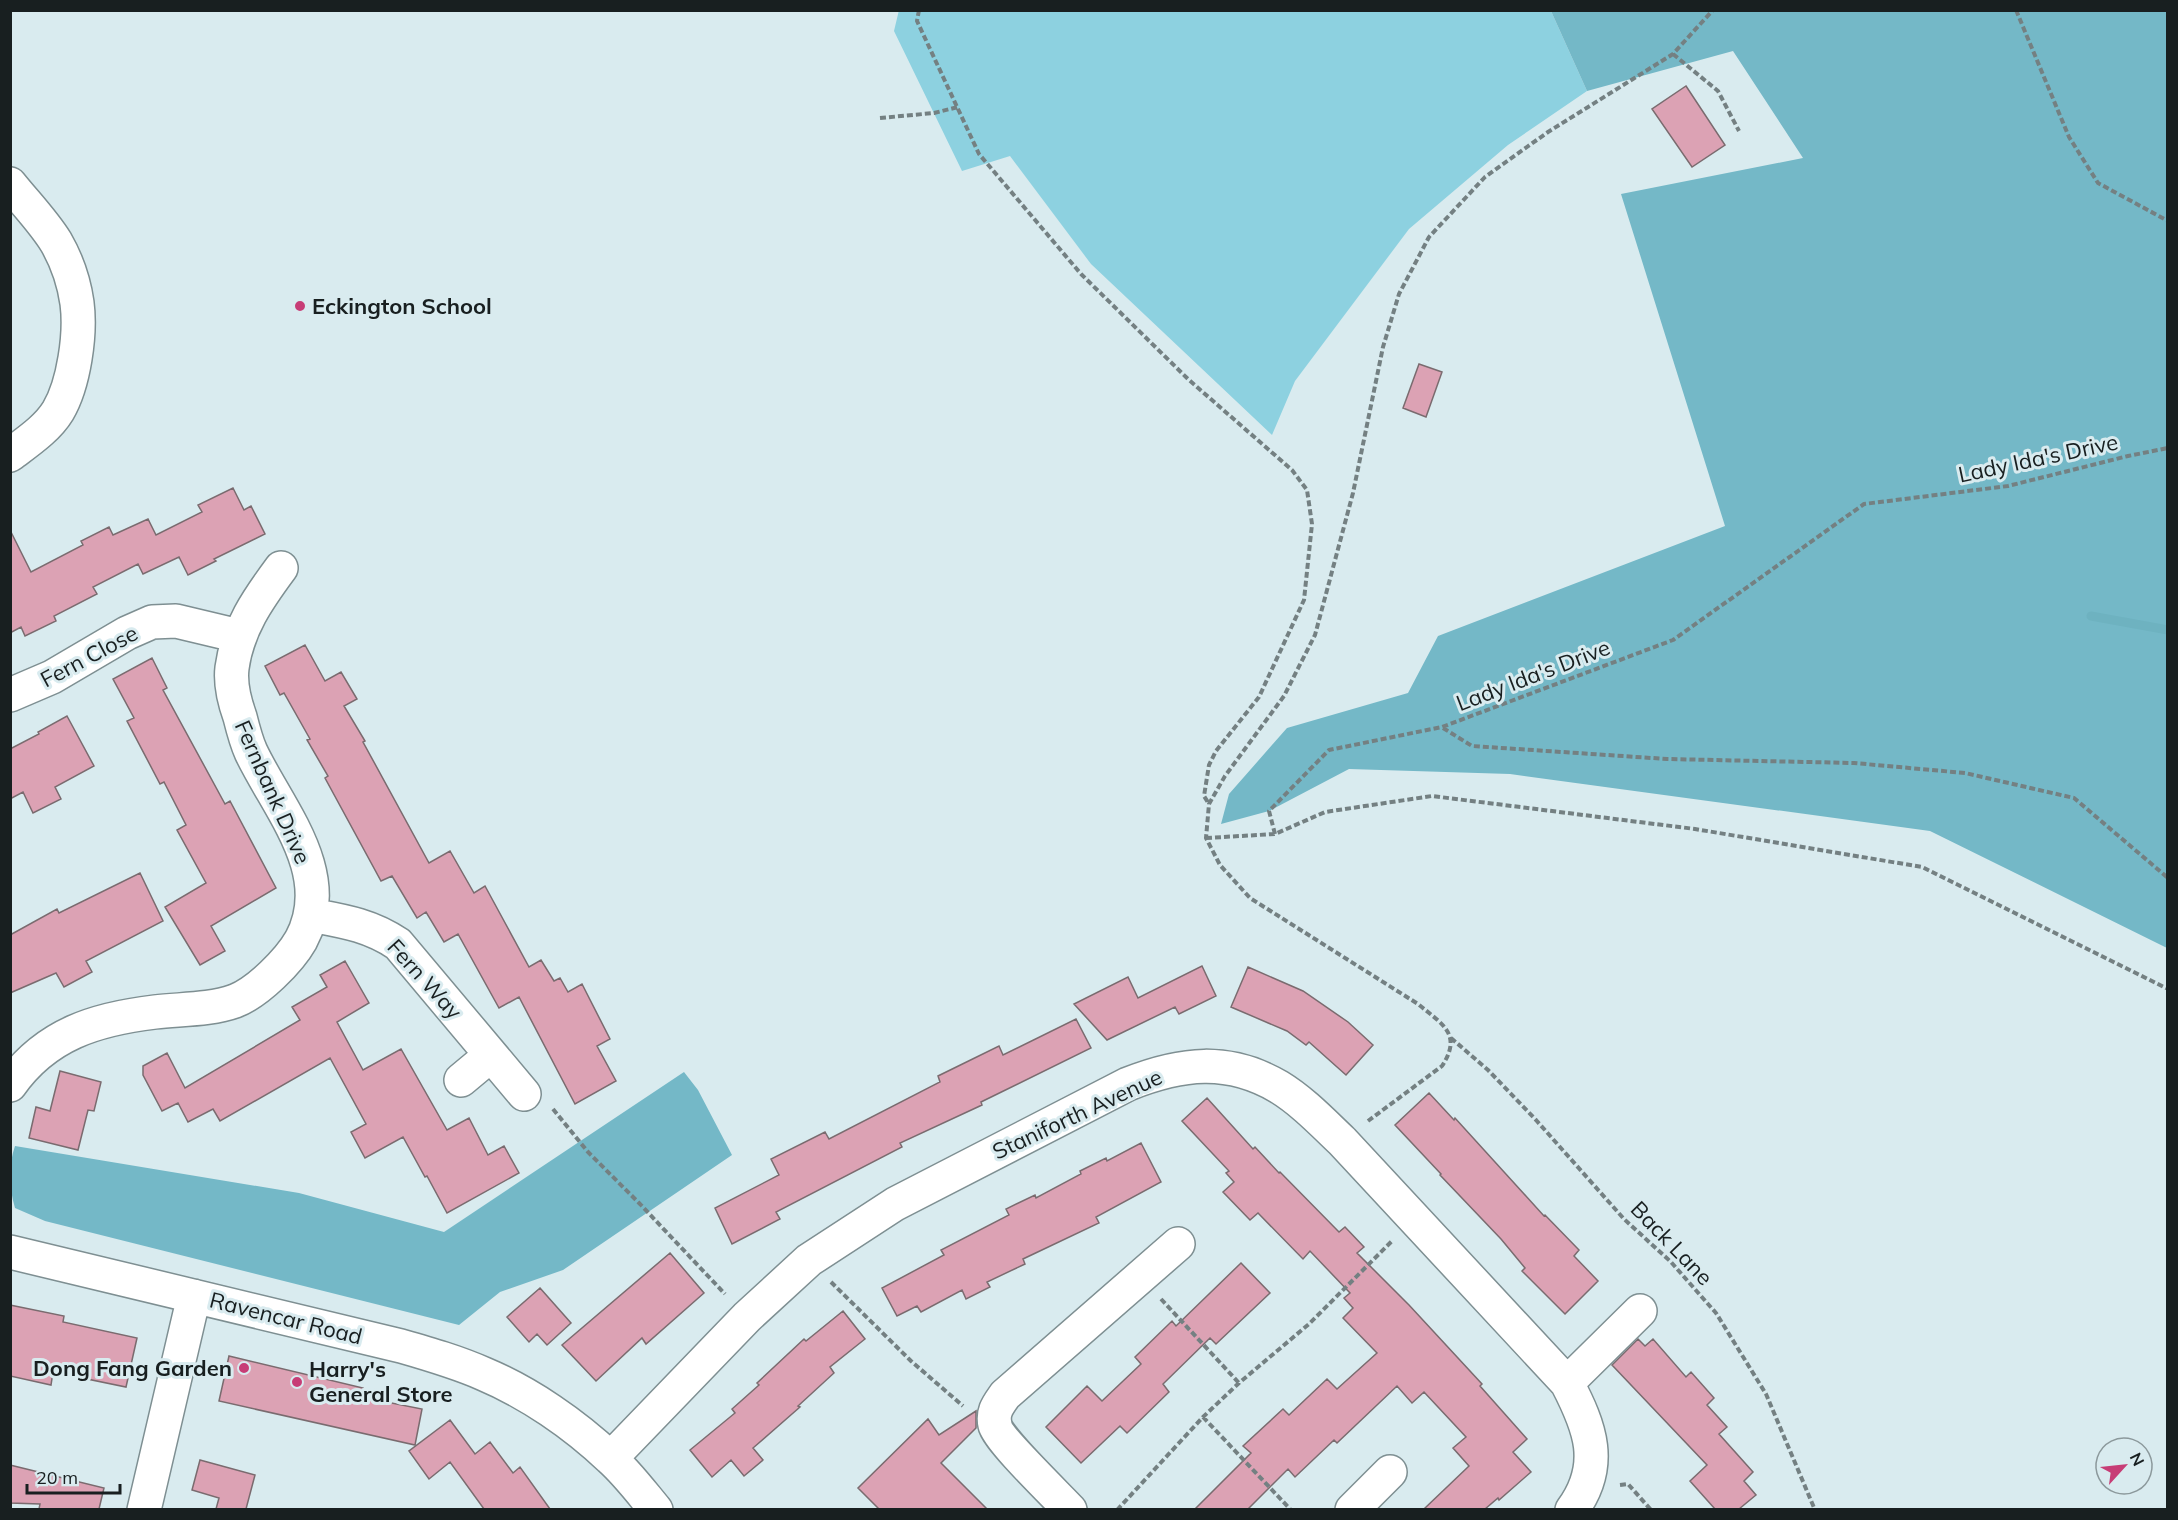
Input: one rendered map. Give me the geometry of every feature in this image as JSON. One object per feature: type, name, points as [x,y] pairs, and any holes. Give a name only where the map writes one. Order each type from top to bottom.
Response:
[{"type":"street","points":[[10,184],[40,217],[56,243],[70,270],[77,303],[77,340],[72,370],[58,411],[40,431],[10,455]]},
{"type":"street","name":"Fernbank Drive","points":[[10,1085],[23,1067],[44,1048],[75,1031],[108,1021],[154,1012],[204,1008],[236,1000],[261,986],[300,940],[310,915],[311,883],[304,850],[250,751],[235,704],[231,670],[238,636],[258,599],[281,568]]},
{"type":"street","name":"Fern Close","points":[[10,695],[52,677],[127,633],[152,622],[176,621],[238,636]]},
{"type":"street","name":"Fern Way","points":[[310,915],[354,923],[381,932],[398,944],[524,1094]]},
{"type":"street","points":[[461,1080],[491,1055]]},
{"type":"street","name":"Staniforth Avenue","points":[[611,1458],[747,1317],[809,1260],[895,1204],[1128,1084],[1179,1067],[1214,1066],[1251,1073],[1280,1088],[1310,1111],[1342,1141],[1568,1383],[1582,1411],[1589,1436],[1592,1464],[1579,1499]]},
{"type":"street","points":[[1061,1500],[995,1427],[994,1410],[1005,1395],[1178,1244]]},
{"type":"street","name":"Ravencar Road","points":[[10,1252],[401,1346],[444,1358],[486,1374],[531,1398],[566,1422],[611,1458],[656,1509]]},
{"type":"street","points":[[144,1509],[194,1296]]},
{"type":"street","points":[[1568,1383],[1640,1311]]},
{"type":"street","points":[[1352,1509],[1390,1472]]},
{"type":"path","points":[[920,10],[918,21],[979,154],[1081,274],[1189,380],[1292,470],[1306,490],[1312,524],[1304,600],[1259,697],[1216,751],[1209,765],[1204,796],[1209,804]]},
{"type":"path","points":[[1713,10],[1673,54],[1548,132],[1485,177],[1429,237],[1399,294],[1383,347],[1353,493],[1315,635],[1284,696],[1225,776],[1209,804],[1206,838],[1275,834],[1324,812],[1432,796],[1695,829],[1922,867],[2168,989]]},
{"type":"path","points":[[2016,10],[2069,137],[2098,183],[2168,221]]},
{"type":"path","points":[[1673,54],[1718,91],[1739,131]]},
{"type":"path","points":[[880,118],[934,113],[958,107]]},
{"type":"path","name":"Lady Ida's Drive","points":[[1442,727],[1673,640],[1864,504],[2008,486],[2168,448]]},
{"type":"path","points":[[1275,834],[1269,811],[1329,750],[1442,727]]},
{"type":"path","name":"Lady Ida's Drive","points":[[1442,727],[1472,747],[1667,759],[1854,763],[1965,773],[2074,798],[2168,878]]},
{"type":"path","name":"Back Lane","points":[[1206,838],[1220,865],[1250,898],[1418,1004],[1442,1024],[1451,1038],[1488,1070],[1536,1120],[1624,1219],[1671,1263],[1716,1314],[1766,1394],[1815,1509]]},
{"type":"path","points":[[1342,1141],[1442,1066],[1450,1054],[1451,1038]]},
{"type":"path","points":[[524,1094],[545,1099],[588,1152],[747,1317]]},
{"type":"path","points":[[1117,1509],[1203,1417],[1239,1383],[1309,1324],[1414,1219]]},
{"type":"path","points":[[809,1260],[911,1360],[974,1417],[995,1427]]},
{"type":"path","points":[[1140,1276],[1239,1383]]},
{"type":"path","points":[[1203,1417],[1291,1509]]},
{"type":"path","points":[[1579,1499],[1628,1484],[1651,1509]]},
{"type":"shaded area","points":[[899,10],[1551,11],[1587,91],[1508,145],[1409,229],[1295,381],[1272,435],[1091,264],[1010,156],[962,171],[894,31]]},
{"type":"shaded area","points":[[1551,11],[2167,11],[2167,948],[1930,831],[1510,774],[1349,769],[1269,811],[1221,824],[1229,794],[1287,728],[1408,693],[1438,636],[1725,526],[1621,194],[1803,158],[1733,51],[1587,91]]},
{"type":"shaded area","points":[[684,1072],[698,1090],[732,1155],[563,1270],[500,1292],[459,1325],[45,1221],[15,1208],[11,1193],[10,1169],[15,1146],[299,1193],[444,1232]]},
{"type":"building","points":[[1686,86],[1725,145],[1692,167],[1652,109]]},
{"type":"building","points":[[1419,364],[1442,372],[1426,417],[1403,408]]},
{"type":"building","points":[[233,488],[244,510],[251,506],[265,534],[214,559],[216,561],[188,575],[179,557],[143,574],[138,564],[93,587],[97,594],[54,616],[56,621],[25,636],[21,627],[10,633],[10,530],[31,572],[83,545],[81,541],[109,527],[113,535],[148,519],[156,535],[202,512],[198,505]]},
{"type":"building","points":[[305,645],[325,681],[341,672],[357,699],[344,706],[365,741],[363,742],[429,863],[450,851],[474,893],[485,886],[529,967],[541,960],[554,981],[560,978],[568,992],[582,984],[610,1039],[597,1046],[616,1081],[575,1104],[519,997],[499,1008],[458,934],[444,942],[426,912],[417,918],[392,876],[381,881],[325,778],[328,776],[307,740],[310,739],[284,693],[280,695],[265,666]]},
{"type":"building","points":[[152,658],[167,688],[163,690],[225,804],[230,801],[276,888],[211,926],[225,951],[200,965],[165,907],[206,883],[177,830],[186,825],[164,782],[160,784],[127,721],[134,718],[113,679]]},
{"type":"building","points":[[67,716],[94,766],[55,787],[61,799],[33,813],[23,792],[10,799],[10,749]]},
{"type":"building","points":[[140,873],[163,921],[86,961],[92,972],[64,987],[56,973],[10,993],[10,935],[57,909],[59,913]]},
{"type":"building","points":[[345,961],[369,1003],[337,1022],[363,1070],[401,1049],[447,1130],[469,1118],[488,1155],[504,1146],[519,1173],[447,1213],[403,1137],[365,1158],[351,1132],[366,1124],[330,1058],[220,1121],[213,1109],[188,1122],[178,1103],[162,1111],[143,1075],[143,1066],[167,1053],[185,1088],[300,1020],[292,1007],[327,987],[320,975]]},
{"type":"building","points":[[1202,966],[1216,996],[1179,1014],[1175,1007],[1107,1040],[1074,1004],[1128,977],[1138,998]]},
{"type":"building","points":[[1248,967],[1303,991],[1348,1022],[1373,1045],[1346,1075],[1309,1042],[1306,1045],[1287,1031],[1231,1007]]},
{"type":"building","points":[[1076,1019],[1091,1048],[981,1102],[982,1105],[900,1143],[902,1147],[776,1212],[780,1219],[732,1244],[715,1208],[779,1175],[771,1159],[825,1132],[829,1139],[940,1082],[938,1076],[999,1046],[1003,1055]]},
{"type":"building","points":[[60,1071],[101,1082],[94,1111],[88,1110],[78,1150],[29,1138],[36,1107],[50,1111]]},
{"type":"building","points":[[1429,1093],[1454,1120],[1455,1118],[1544,1216],[1579,1250],[1574,1256],[1598,1281],[1565,1314],[1522,1271],[1525,1268],[1501,1239],[1395,1125]]},
{"type":"building","points":[[1207,1098],[1253,1149],[1255,1147],[1339,1232],[1345,1227],[1364,1247],[1357,1253],[1482,1384],[1480,1386],[1527,1439],[1513,1452],[1531,1472],[1499,1500],[1498,1498],[1485,1509],[1424,1509],[1469,1466],[1453,1448],[1466,1437],[1424,1392],[1412,1403],[1397,1386],[1337,1443],[1334,1440],[1295,1477],[1288,1469],[1248,1509],[1195,1509],[1251,1453],[1243,1446],[1283,1409],[1289,1415],[1327,1379],[1337,1389],[1377,1353],[1343,1318],[1353,1308],[1344,1298],[1350,1293],[1310,1251],[1303,1259],[1258,1213],[1250,1220],[1223,1192],[1234,1182],[1226,1173],[1229,1171],[1182,1121]]},
{"type":"building","points":[[1141,1143],[1161,1182],[1096,1217],[1099,1223],[1023,1259],[1025,1264],[987,1282],[990,1287],[966,1299],[962,1290],[921,1312],[917,1306],[897,1316],[882,1288],[944,1255],[941,1250],[1009,1215],[1006,1209],[1035,1195],[1036,1198],[1081,1174],[1080,1171],[1106,1158],[1107,1161]]},
{"type":"building","points":[[670,1253],[704,1293],[646,1344],[642,1338],[596,1381],[562,1345]]},
{"type":"building","points":[[1241,1263],[1270,1293],[1216,1344],[1210,1338],[1163,1384],[1169,1392],[1127,1433],[1120,1426],[1081,1463],[1046,1427],[1087,1386],[1102,1401],[1141,1364],[1135,1357],[1172,1321],[1176,1326]]},
{"type":"building","points":[[540,1288],[571,1323],[547,1345],[537,1334],[529,1342],[507,1317]]},
{"type":"building","points":[[10,1305],[64,1316],[63,1322],[137,1338],[126,1387],[53,1372],[51,1385],[10,1376]]},
{"type":"building","points":[[843,1311],[865,1339],[830,1367],[834,1373],[798,1406],[800,1407],[753,1448],[763,1460],[744,1476],[731,1460],[712,1477],[690,1450],[735,1413],[732,1409],[804,1339],[806,1341]]},
{"type":"building","points":[[1638,1339],[1645,1346],[1653,1339],[1686,1377],[1691,1372],[1714,1398],[1707,1405],[1727,1427],[1719,1434],[1753,1472],[1744,1481],[1756,1495],[1739,1509],[1715,1509],[1690,1481],[1707,1465],[1612,1365]]},
{"type":"building","points":[[229,1356],[363,1388],[361,1397],[422,1409],[415,1445],[219,1401]]},
{"type":"building","points":[[976,1411],[976,1428],[941,1463],[987,1509],[879,1509],[858,1488],[928,1419],[939,1435]]},
{"type":"building","points":[[450,1420],[475,1454],[490,1442],[513,1473],[520,1467],[550,1509],[484,1509],[450,1462],[429,1479],[409,1451]]},
{"type":"building","points":[[200,1460],[255,1475],[246,1509],[216,1509],[219,1498],[192,1490]]},
{"type":"building","points":[[10,1465],[104,1488],[99,1509],[39,1509],[40,1504],[10,1503]]},
{"type":"waterway","points":[[2091,616],[2168,630]]},
{"type":"place","name":"Eckington School","points":[[300,306]]},
{"type":"place","name":"Dong Fang Garden","points":[[244,1368]]},
{"type":"place","name":"Harry's General Store","points":[[297,1382]]}]
